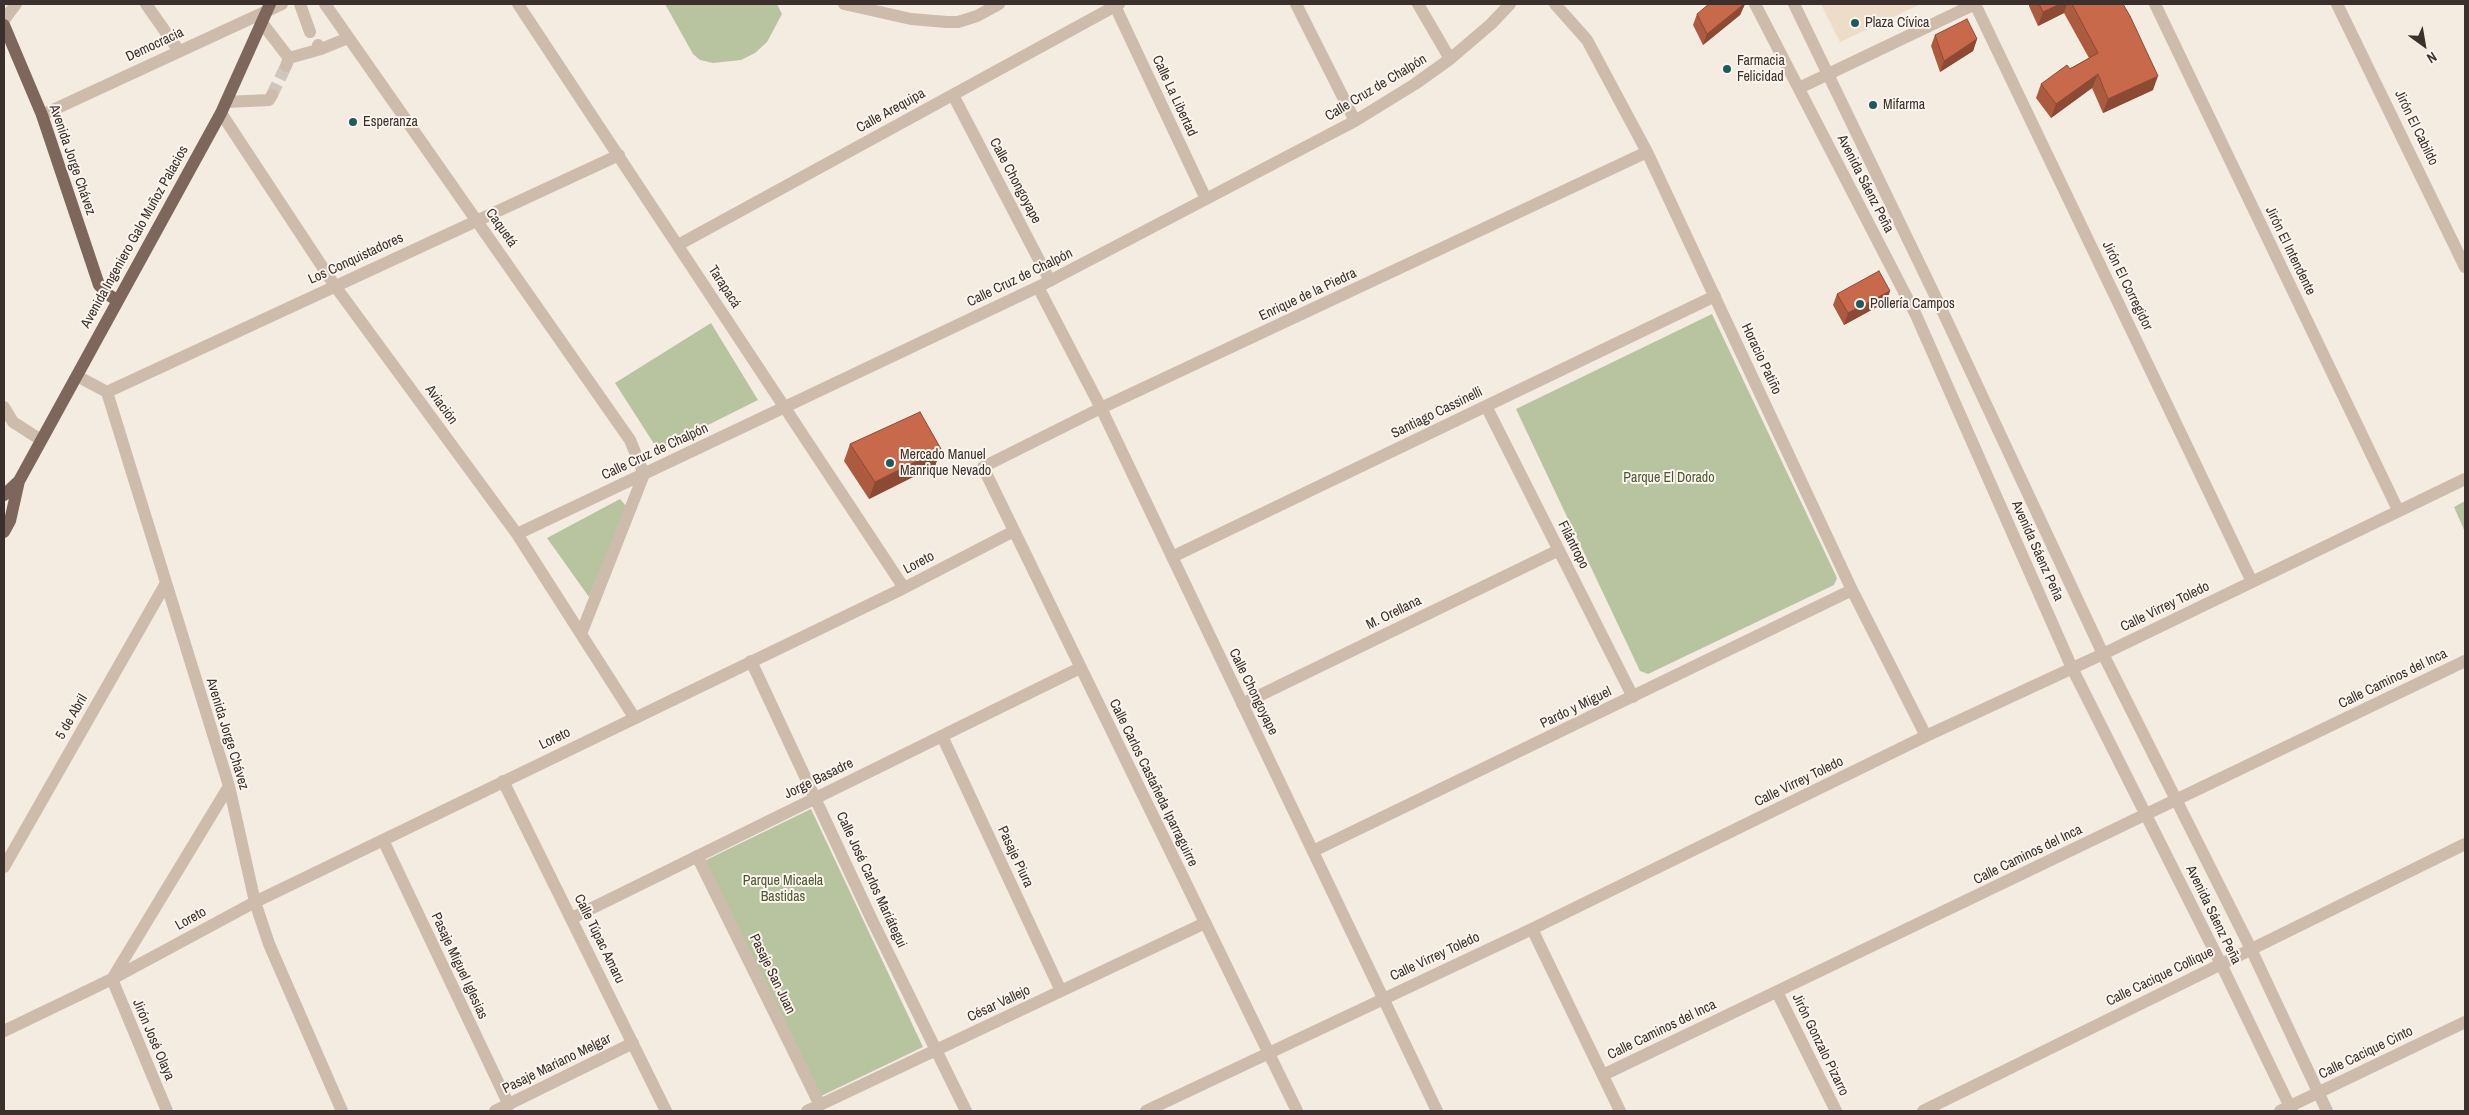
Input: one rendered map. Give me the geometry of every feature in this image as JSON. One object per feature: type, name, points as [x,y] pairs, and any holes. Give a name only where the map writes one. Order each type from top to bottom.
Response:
[{"type":"main road","name":"Avenida Ingeniero Galo Muñoz Palacios","points":[[4,532],[10,522],[19,481],[223,107],[269,7]]},
{"type":"main road","name":"Avenida Jorge Chávez","points":[[4,25],[42,115],[99,285],[107,294],[117,300]]},
{"type":"main road","name":"Avenida Ingeniero Galo Muñoz Palacios","points":[[4,495],[19,481]]},
{"type":"street","points":[[4,20],[16,4]]},
{"type":"street","points":[[146,4],[179,51]]},
{"type":"street","name":"Democracia","points":[[42,115],[269,7],[282,4]]},
{"type":"street","points":[[300,4],[310,32]]},
{"type":"street","name":"Caquetá","points":[[324,4],[630,440],[644,474]]},
{"type":"street","name":"Tarapacá","points":[[518,4],[904,588]]},
{"type":"street","points":[[844,4],[911,19],[947,22],[958,22],[977,16],[999,4]]},
{"type":"street","points":[[1296,4],[1355,121]]},
{"type":"street","points":[[1418,4],[1450,59]]},
{"type":"street","name":"Calle Cruz de Chalpón","points":[[517,534],[1038,287],[1355,121],[1416,84],[1450,59],[1491,24],[1510,4]]},
{"type":"street","name":"Horacio Patiño","points":[[1555,4],[1587,40],[1647,152],[1852,590],[1926,736]]},
{"type":"street","name":"Avenida Sáenz Peña","points":[[1755,4],[1916,314],[2072,668],[2221,964],[2287,1110]]},
{"type":"street","name":"Avenida Sáenz Peña","points":[[1794,4],[1829,74],[2103,654],[2251,949],[2327,1111]]},
{"type":"street","points":[[1799,88],[1975,4]]},
{"type":"street","name":"Jirón El Corregidor","points":[[1975,4],[2252,582]]},
{"type":"street","name":"Jirón El Intendente","points":[[2155,4],[2398,510]]},
{"type":"street","name":"Jirón El Cabildo","points":[[2337,4],[2465,267]]},
{"type":"street","name":"Calle Arequipa","points":[[678,245],[1117,5]]},
{"type":"street","name":"Calle La Libertad","points":[[1117,5],[1206,199]]},
{"type":"street","points":[[262,23],[288,62],[320,47],[348,38]]},
{"type":"street","points":[[223,107],[269,100],[272,95]]},
{"type":"street","name":"Calle Chongoyape","points":[[953,95],[1050,281]]},
{"type":"street","name":"Aviación","points":[[223,107],[335,286],[517,534],[634,717]]},
{"type":"street","name":"Enrique de la Piedra","points":[[983,467],[1102,408],[1647,152]]},
{"type":"street","name":"Los Conquistadores","points":[[107,392],[618,155]]},
{"type":"street","name":"Calle Chongoyape","points":[[1038,287],[1102,408],[1436,1111]]},
{"type":"street","name":"Santiago Cassinelli","points":[[1172,557],[1715,296]]},
{"type":"street","points":[[77,376],[107,392]]},
{"type":"street","name":"Avenida Jorge Chávez","points":[[107,392],[229,786],[254,902],[269,944],[342,1111]]},
{"type":"street","name":"Filántropo","points":[[1486,406],[1633,697]]},
{"type":"street","points":[[4,407],[13,422],[41,440]]},
{"type":"street","name":"Calle Carlos Castañeda Iparraguirre","points":[[983,467],[1297,1111]]},
{"type":"street","points":[[581,634],[644,474]]},
{"type":"street","name":"Calle Virrey Toledo","points":[[1146,1111],[1532,929],[1926,736],[2103,654],[2465,479]]},
{"type":"street","name":"Loreto","points":[[4,1031],[112,979],[254,902],[904,588],[1014,530]]},
{"type":"street","name":"M. Orellana","points":[[1242,704],[1559,550]]},
{"type":"street","name":"5 de Abril","points":[[4,867],[166,583]]},
{"type":"street","name":"Pardo y Miguel","points":[[1313,852],[1852,590]]},
{"type":"street","name":"Calle José Carlos Mariátegui","points":[[751,661],[966,1111]]},
{"type":"street","name":"Calle Caminos del Inca","points":[[1603,1075],[2465,661]]},
{"type":"street","name":"Jorge Basadre","points":[[572,918],[1080,668]]},
{"type":"street","name":"Pasaje Piura","points":[[942,736],[1061,991]]},
{"type":"street","name":"Calle Túpac Amaru","points":[[503,781],[666,1111]]},
{"type":"street","points":[[112,979],[229,786]]},
{"type":"street","name":"Pasaje Miguel Iglesias","points":[[383,840],[509,1105]]},
{"type":"street","name":"Calle Cacique Collique","points":[[1923,1111],[2465,844]]},
{"type":"street","name":"Pasaje San Juan","points":[[697,856],[820,1105]]},
{"type":"street","name":"César Vallejo","points":[[807,1111],[1205,923]]},
{"type":"street","points":[[1532,929],[1620,1111]]},
{"type":"street","name":"Jirón José Olaya","points":[[112,979],[167,1111]]},
{"type":"street","name":"Jirón Gonzalo Pizarro","points":[[1777,992],[1836,1111]]},
{"type":"street","name":"Calle Cacique Cinto","points":[[2287,1110],[2318,1092],[2465,1022]]},
{"type":"street","name":"Pasaje Mariano Melgar","points":[[495,1111],[633,1043]]},
{"type":"green space","points":[[665,4],[777,4],[782,14],[767,42],[755,53],[741,60],[713,63],[700,60],[693,54]]},
{"type":"green space","name":"Parque El Dorado","points":[[1712,314],[1837,578],[1834,585],[1648,674],[1640,671],[1516,409]]},
{"type":"green space","points":[[711,323],[758,400],[658,450],[615,383]]},
{"type":"green space","points":[[620,499],[627,507],[589,597],[547,538]]},
{"type":"green space","points":[[2465,501],[2465,532],[2454,507]]},
{"type":"green space","name":"Parque Micaela Bastidas","points":[[811,809],[923,1047],[819,1097],[704,861]]},
{"type":"shaded area","name":"Plaza Cívica","points":[[1821,4],[1921,4],[1840,42]]},
{"type":"building","points":[[1709,4],[1744,4],[1707,34],[1697,14]]},
{"type":"building","points":[[2039,4],[2060,4],[2043,12]]},
{"type":"building","points":[[2072,4],[2123,4],[2158,76],[2108,99],[2098,74],[2056,104],[2041,84],[2067,65],[2070,69],[2098,53]]},
{"type":"building","points":[[1967,19],[1977,39],[1944,61],[1935,35]]},
{"type":"building","points":[[1879,271],[1890,291],[1848,313],[1837,294]]},
{"type":"building","points":[[920,412],[941,449],[875,482],[850,444]]},
{"type":"tunnel","points":[[272,95],[286,66]]},
{"type":"place","name":"Plaza Cívica","points":[[1855,23]]},
{"type":"place","name":"Farmacia Felicidad","points":[[1727,69]]},
{"type":"place","name":"Mifarma","points":[[1873,105]]},
{"type":"place","name":"Esperanza","points":[[353,122]]},
{"type":"place","name":"Pollería Campos","points":[[1860,304]]},
{"type":"place","name":"Mercado Manuel Manrique Nevado","points":[[890,463]]}]
